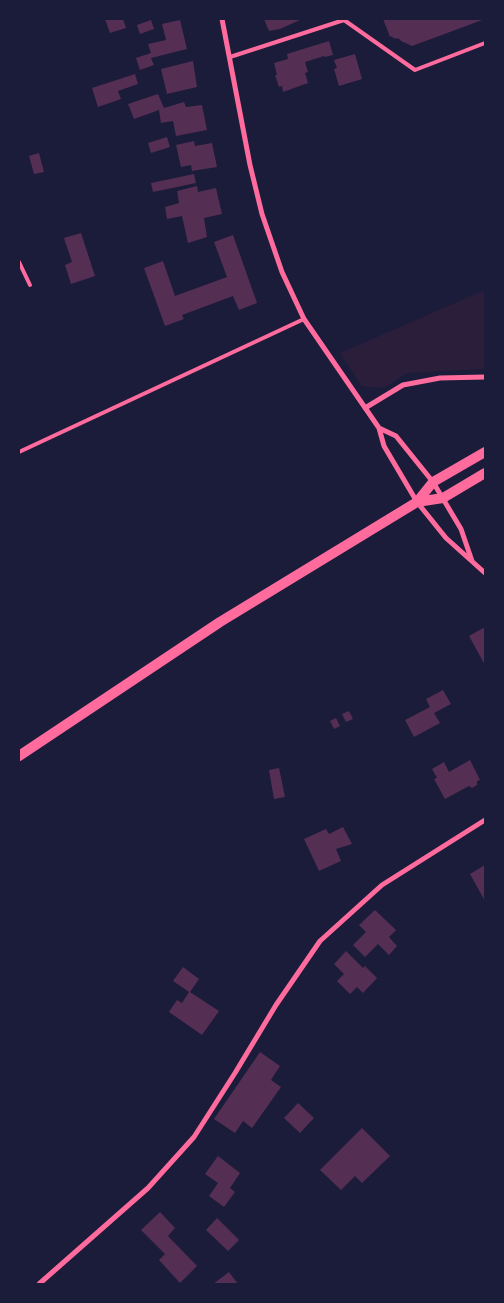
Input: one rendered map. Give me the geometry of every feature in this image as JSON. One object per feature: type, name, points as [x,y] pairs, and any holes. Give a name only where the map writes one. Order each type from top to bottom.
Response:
[{"type":"main road","points":[[19,756],[220,622],[417,502],[433,482],[485,452]]},
{"type":"main road","points":[[417,502],[443,498],[485,474]]},
{"type":"street","points":[[222,19],[250,165],[262,214],[282,272],[304,319],[379,428],[384,446],[417,502],[446,538],[485,573]]},
{"type":"street","points":[[365,408],[403,385],[440,378],[485,377]]},
{"type":"street","points":[[379,428],[396,436],[433,482],[461,528],[472,561]]},
{"type":"street","points":[[39,1284],[148,1188],[194,1137],[276,1005],[320,941],[382,885],[485,820]]},
{"type":"lane","points":[[230,57],[344,20],[415,70],[485,43]]},
{"type":"lane","points":[[19,262],[30,285]]},
{"type":"lane","points":[[19,452],[304,319]]},
{"type":"shaded area","points":[[485,290],[485,369],[407,373],[384,388],[362,386],[340,353]]},
{"type":"building","points":[[105,19],[123,19],[126,28],[110,33]]},
{"type":"building","points":[[264,19],[302,19],[280,29],[269,31]]},
{"type":"building","points":[[383,19],[485,19],[412,46],[400,39],[390,37]]},
{"type":"building","points":[[151,20],[154,29],[140,34],[137,25]]},
{"type":"building","points":[[180,20],[187,49],[151,58],[154,65],[140,70],[136,58],[151,53],[148,44],[166,40],[162,24]]},
{"type":"building","points":[[329,41],[333,55],[305,62],[308,72],[305,73],[308,83],[283,92],[282,86],[279,87],[275,75],[277,75],[274,63],[288,59],[287,54]]},
{"type":"building","points":[[355,54],[362,79],[339,86],[334,69],[337,68],[334,60]]},
{"type":"building","points":[[193,61],[197,87],[167,94],[161,69]]},
{"type":"building","points":[[135,74],[138,84],[118,91],[121,99],[98,107],[92,88]]},
{"type":"building","points":[[158,94],[164,108],[184,102],[186,107],[202,105],[207,130],[176,136],[173,121],[161,123],[159,110],[134,119],[128,104]]},
{"type":"building","points":[[167,137],[170,147],[151,153],[148,143]]},
{"type":"building","points":[[194,141],[195,146],[212,143],[217,167],[192,171],[191,165],[181,167],[176,145]]},
{"type":"building","points":[[39,153],[44,172],[34,174],[29,156]]},
{"type":"building","points":[[194,174],[196,183],[153,192],[151,183]]},
{"type":"building","points":[[197,186],[198,192],[216,188],[222,214],[204,218],[207,237],[188,243],[182,216],[167,219],[165,207],[179,203],[177,191]]},
{"type":"building","points":[[81,233],[95,276],[71,284],[65,265],[72,262],[64,238]]},
{"type":"building","points":[[233,235],[257,303],[239,310],[233,296],[182,315],[184,319],[165,326],[144,268],[163,261],[175,296],[227,277],[214,242]]},
{"type":"building","points":[[485,627],[485,665],[469,636]]},
{"type":"building","points":[[443,690],[451,704],[434,713],[440,723],[414,737],[405,720],[430,707],[426,699]]},
{"type":"building","points":[[349,711],[353,719],[346,722],[342,714]]},
{"type":"building","points":[[336,718],[340,726],[334,729],[330,721]]},
{"type":"building","points":[[470,760],[480,780],[477,781],[477,785],[472,788],[469,786],[445,799],[434,779],[437,778],[432,769],[444,762],[449,772]]},
{"type":"building","points":[[279,768],[285,797],[274,799],[269,770]]},
{"type":"building","points":[[343,827],[352,844],[336,849],[341,861],[319,871],[304,839],[326,829],[329,834]]},
{"type":"building","points":[[485,865],[485,901],[470,874]]},
{"type":"building","points":[[375,910],[396,930],[389,937],[397,946],[389,955],[378,944],[365,957],[353,945],[366,932],[359,925]]},
{"type":"building","points":[[346,951],[363,968],[365,966],[377,978],[363,993],[357,987],[350,994],[337,981],[344,974],[334,964]]},
{"type":"building","points":[[183,967],[199,979],[190,992],[219,1011],[202,1035],[169,1012],[177,1000],[182,1003],[189,992],[173,981]]},
{"type":"building","points":[[260,1052],[280,1066],[271,1080],[281,1087],[252,1128],[243,1121],[235,1133],[214,1119]]},
{"type":"building","points":[[298,1103],[314,1118],[300,1133],[284,1118]]},
{"type":"building","points":[[362,1128],[390,1156],[362,1183],[355,1176],[341,1190],[320,1170]]},
{"type":"building","points":[[218,1156],[240,1173],[230,1188],[235,1192],[224,1207],[209,1196],[218,1183],[205,1174]]},
{"type":"building","points":[[160,1212],[175,1228],[168,1236],[197,1266],[180,1283],[159,1260],[165,1254],[141,1230]]},
{"type":"building","points":[[217,1218],[239,1240],[228,1251],[206,1230]]},
{"type":"building","points":[[229,1272],[238,1284],[213,1284]]}]
